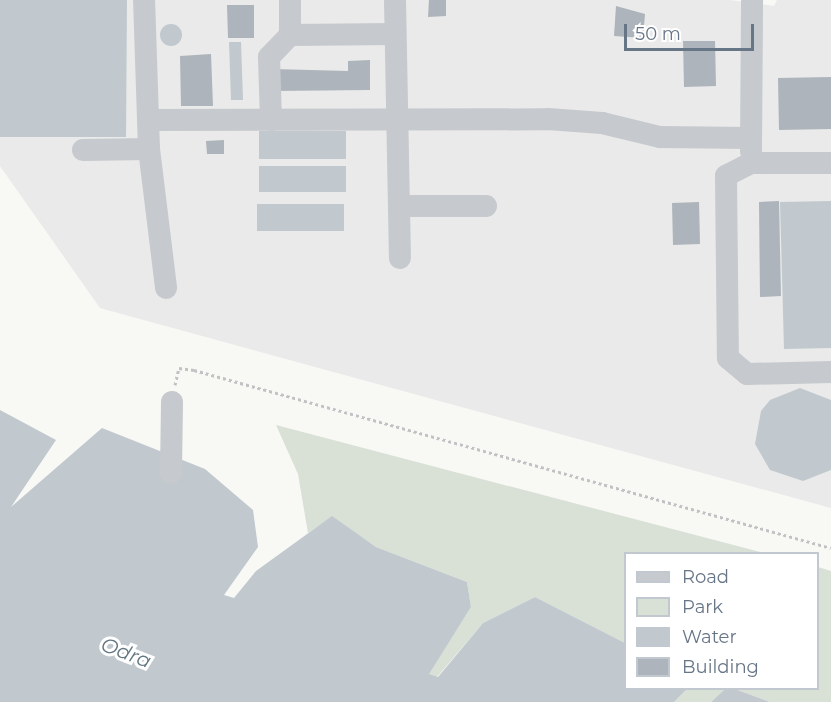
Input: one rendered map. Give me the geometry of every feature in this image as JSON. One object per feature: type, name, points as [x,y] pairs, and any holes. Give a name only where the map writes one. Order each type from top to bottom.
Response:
[{"type":"lane","points":[[144,0],[150,120],[149,149],[166,288]]},
{"type":"lane","points":[[271,120],[269,57],[290,35],[290,0]]},
{"type":"lane","points":[[395,0],[394,119],[402,206],[400,258]]},
{"type":"lane","points":[[751,163],[752,0]]},
{"type":"lane","points":[[290,35],[395,34]]},
{"type":"lane","points":[[150,120],[548,119],[602,123],[660,137],[751,138]]},
{"type":"lane","points":[[83,150],[149,149]]},
{"type":"lane","points":[[831,163],[751,163],[726,176],[728,358],[747,374],[831,372]]},
{"type":"lane","points":[[402,206],[486,206]]},
{"type":"lane","points":[[171,473],[172,402]]},
{"type":"path","points":[[172,402],[178,368],[194,370],[831,548]]},
{"type":"shaded area","points":[[0,0],[730,0],[774,6],[777,0],[831,0],[831,508],[100,308],[0,166]]},
{"type":"green space","points":[[276,425],[760,552],[624,552],[624,642],[535,597],[483,623],[437,677],[428,674],[471,607],[467,582],[376,547],[332,517],[308,533],[298,474]]},
{"type":"green space","points":[[819,567],[831,571],[831,702],[770,702],[738,690],[819,690]]},
{"type":"green space","points":[[686,690],[724,690],[711,702],[674,702]]},
{"type":"water","points":[[0,0],[127,0],[126,137],[0,137]]},
{"type":"water","points":[[171,24],[179,27],[182,35],[179,43],[171,46],[163,43],[160,35],[163,27]]},
{"type":"water","points":[[229,42],[241,42],[243,100],[231,100]]},
{"type":"water","points":[[259,131],[346,131],[346,159],[259,159]]},
{"type":"water","points":[[259,166],[346,166],[346,192],[259,192]]},
{"type":"water","points":[[831,201],[831,348],[784,349],[780,202]]},
{"type":"water","points":[[257,204],[344,204],[344,231],[257,231]]},
{"type":"water","points":[[800,388],[831,400],[831,470],[803,481],[770,470],[755,444],[761,411],[770,400]]},
{"type":"water","name":"Odra","points":[[0,410],[56,440],[11,507],[102,428],[205,469],[253,510],[258,547],[224,595],[234,598],[256,571],[332,516],[376,547],[467,582],[471,607],[429,674],[438,677],[483,623],[535,597],[624,642],[624,690],[686,690],[674,702],[0,702]]},
{"type":"water","points":[[724,690],[738,690],[770,702],[711,702]]},
{"type":"building","points":[[429,0],[446,0],[446,16],[428,17]]},
{"type":"building","points":[[227,5],[254,5],[254,38],[228,38]]},
{"type":"building","points":[[616,6],[645,14],[643,38],[614,36]]},
{"type":"building","points":[[683,41],[715,41],[716,86],[684,87]]},
{"type":"building","points":[[211,54],[213,106],[181,106],[180,56]]},
{"type":"building","points":[[370,60],[370,90],[272,91],[272,69],[348,71],[348,61]]},
{"type":"building","points":[[831,77],[831,129],[779,130],[778,78]]},
{"type":"building","points":[[224,140],[224,154],[207,154],[206,141]]},
{"type":"building","points":[[779,201],[781,296],[760,297],[759,202]]},
{"type":"building","points":[[699,202],[700,244],[673,245],[672,203]]}]
